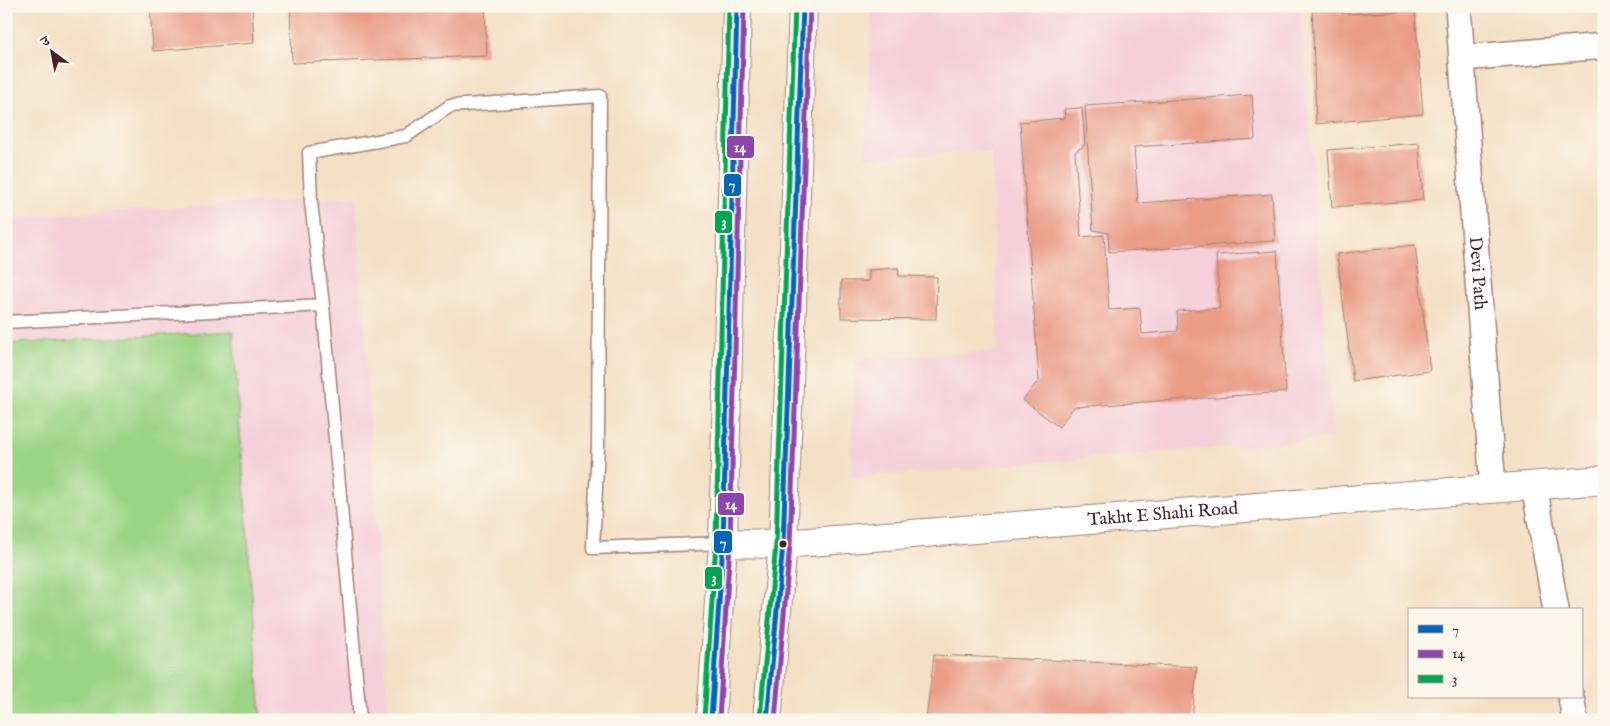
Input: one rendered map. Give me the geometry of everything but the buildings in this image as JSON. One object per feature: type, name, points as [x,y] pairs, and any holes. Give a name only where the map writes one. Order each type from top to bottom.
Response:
[{"type":"main road","points":[[711,720],[723,543],[737,6]]},
{"type":"main road","points":[[766,720],[783,544],[802,6]]},
{"type":"main road","name":"Takht E Shahi Road","points":[[723,543],[783,544],[1604,480]]},
{"type":"street","name":"Devi Path","points":[[1458,6],[1493,488]]},
{"type":"street","points":[[1462,58],[1604,46]]},
{"type":"street","points":[[1534,485],[1556,608]]},
{"type":"street","points":[[1571,698],[1575,720]]},
{"type":"lane","points":[[360,720],[323,305],[311,202],[309,152],[406,136],[450,106],[600,96],[598,448],[593,548],[723,543]]},
{"type":"lane","points":[[6,322],[323,305]]},
{"type":"shaded area","points":[[872,6],[1301,6],[1333,438],[850,478],[855,360],[998,351],[991,152],[865,157]]},
{"type":"shaded area","points":[[356,196],[388,720],[6,720],[6,218]]},
{"type":"green space","points":[[233,331],[261,720],[6,720],[6,344]]},
{"type":"transit line","name":"3","points":[[704,719],[716,543],[729,6]]},
{"type":"transit line","name":"7","points":[[711,720],[723,543],[737,6]]},
{"type":"transit line","name":"14","points":[[719,720],[730,543],[744,6]]},
{"type":"transit line","name":"3","points":[[760,719],[776,544],[795,6]]},
{"type":"transit line","name":"7","points":[[767,720],[783,544],[803,6]]},
{"type":"transit line","name":"14","points":[[775,720],[790,544],[810,6]]}]
